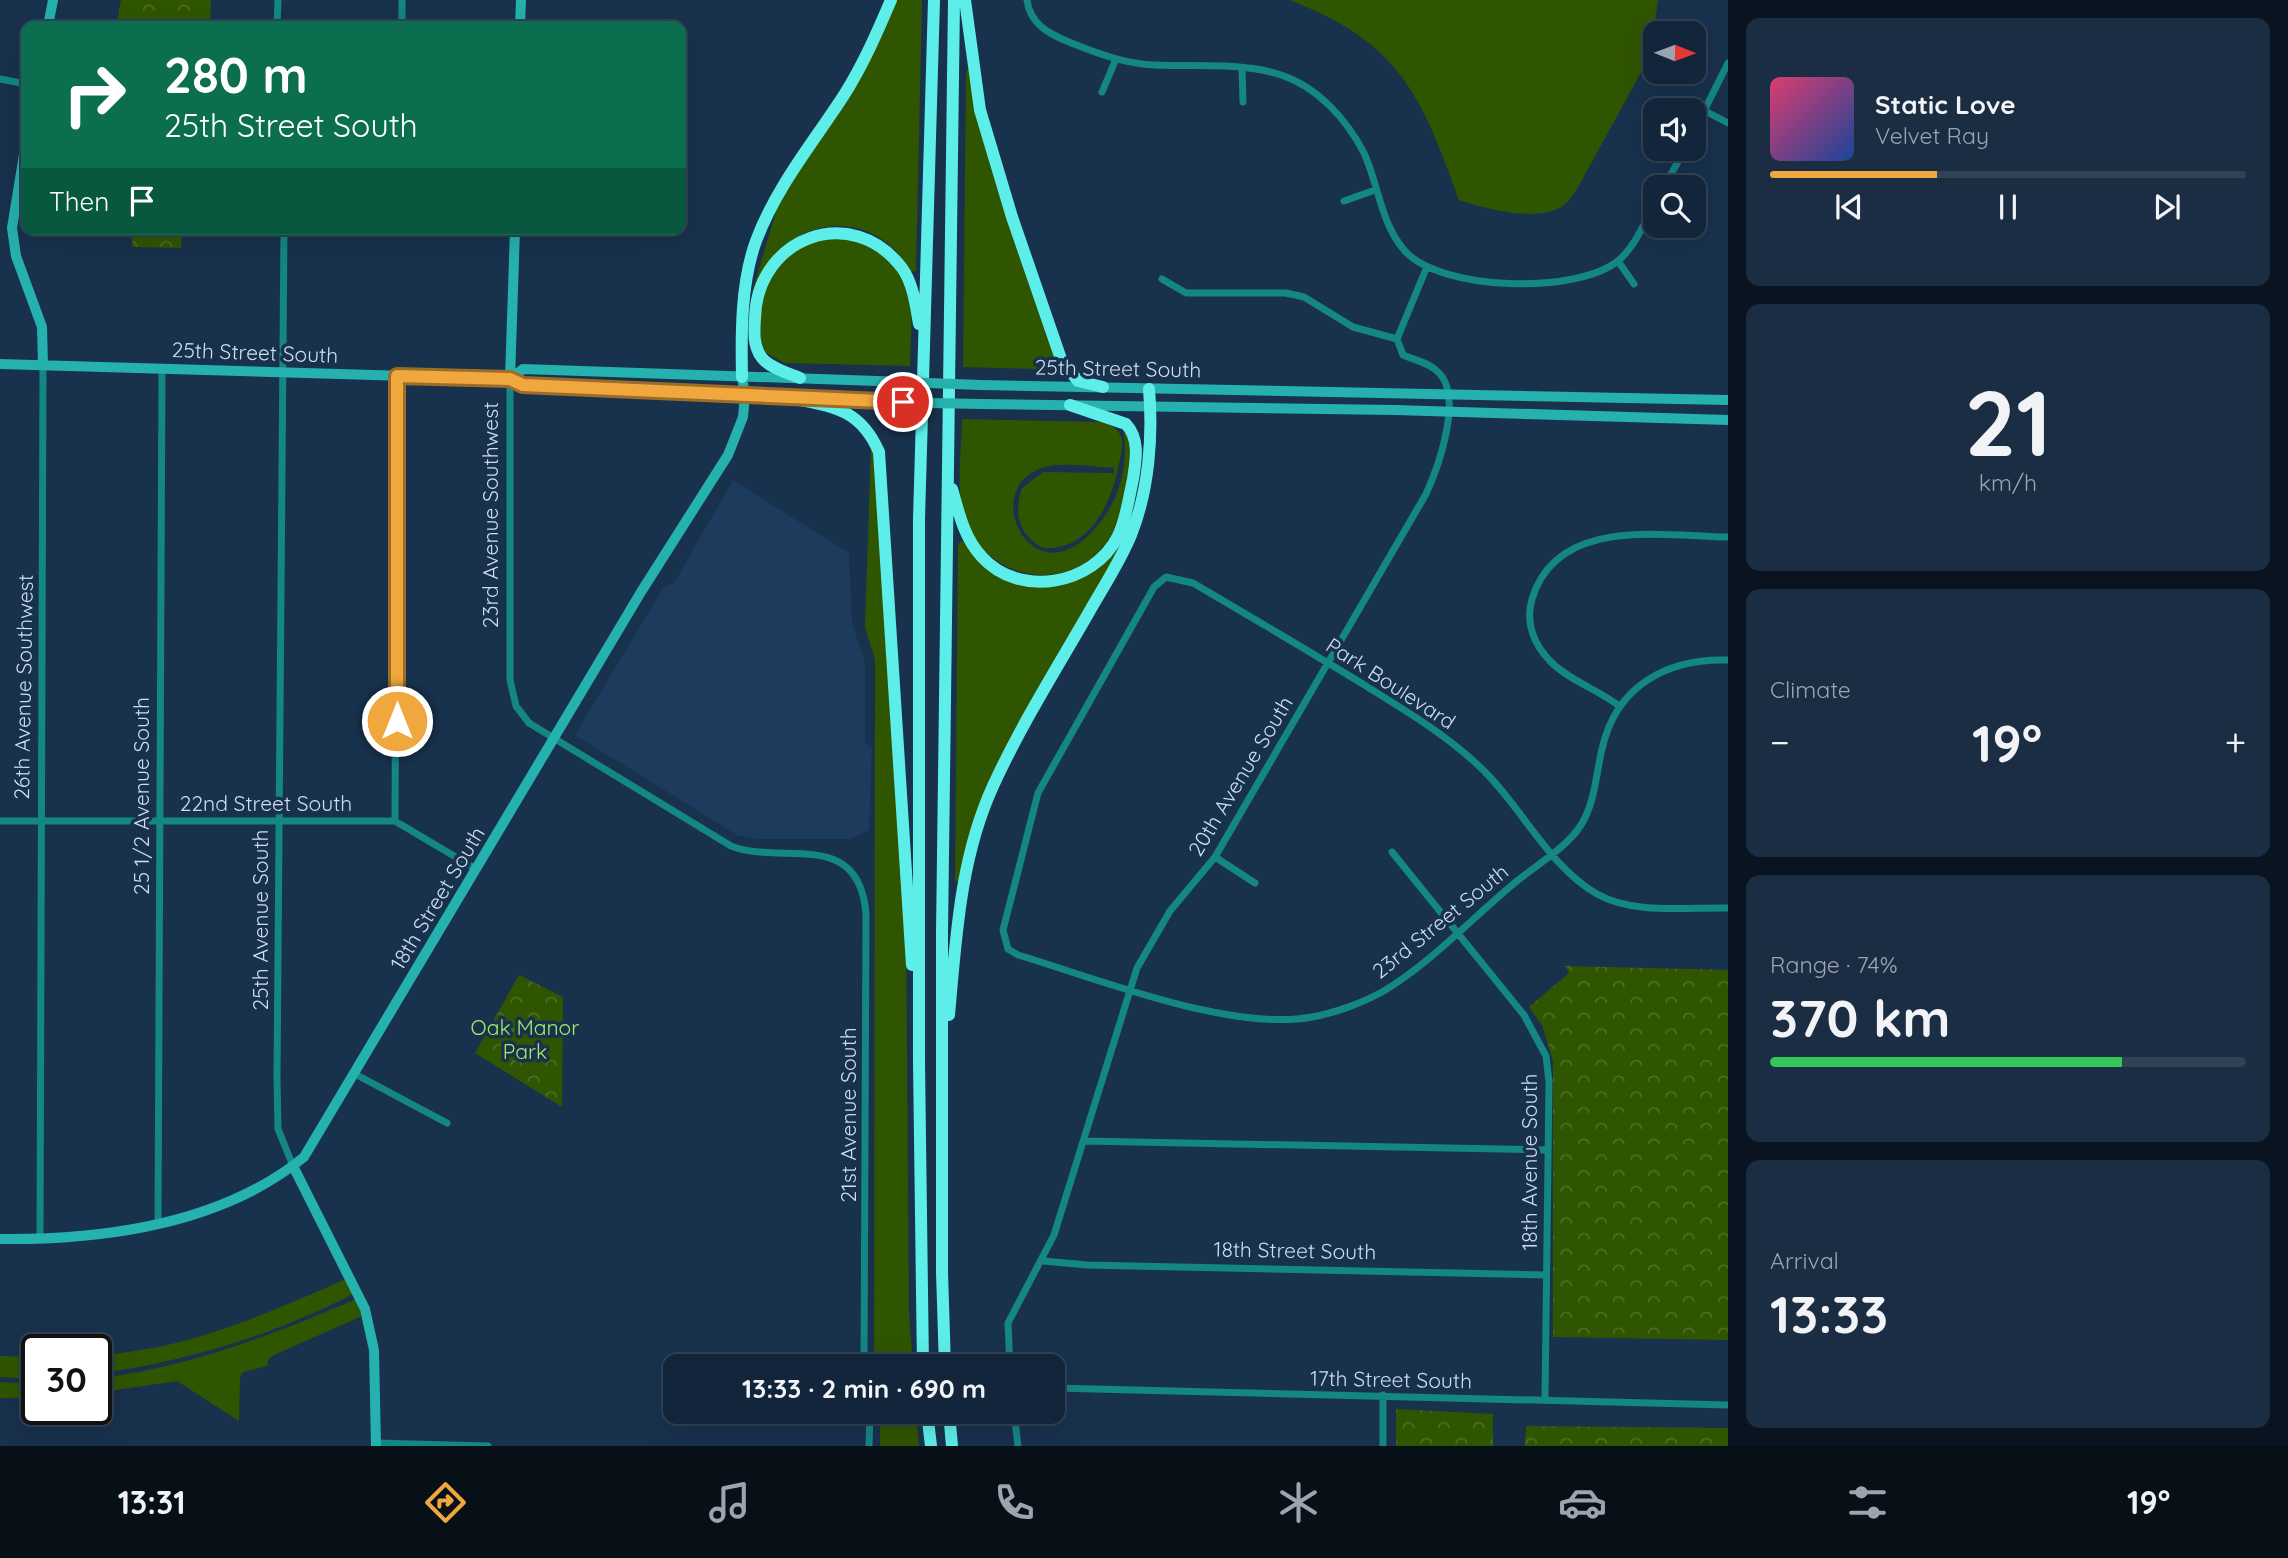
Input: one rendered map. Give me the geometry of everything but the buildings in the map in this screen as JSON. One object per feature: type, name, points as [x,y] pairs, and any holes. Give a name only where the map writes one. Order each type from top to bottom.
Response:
[{"type":"highway","points":[[742,377],[745,291],[756,241],[776,196],[844,94],[868,52],[891,0]]},
{"type":"highway","points":[[923,1354],[919,1062],[919,519],[934,0]]},
{"type":"highway","points":[[946,1354],[942,1095],[954,0]]},
{"type":"highway","points":[[965,0],[980,110],[1012,217],[1061,359],[1078,381],[1103,387]]},
{"type":"highway","points":[[800,378],[764,361],[756,348],[755,306],[767,271],[794,244],[836,232],[861,237],[884,249],[903,270],[913,294],[923,357]]},
{"type":"highway","points":[[942,1095],[960,899],[979,825],[991,789],[1017,737],[1130,536],[1145,481],[1149,389]]},
{"type":"highway","points":[[786,397],[850,414],[872,436],[879,452],[919,1062]]},
{"type":"highway","points":[[948,473],[963,529],[982,557],[1005,575],[1026,582],[1051,583],[1076,574],[1097,562],[1117,537],[1130,491],[1136,443],[1133,430],[1126,424],[1104,414],[1070,405]]},
{"type":"highway","points":[[929,1424],[931,1446]]},
{"type":"highway","points":[[950,1424],[952,1446]]},
{"type":"main road","points":[[49,21],[53,0]]},
{"type":"main road","points":[[520,21],[521,0]]},
{"type":"main road","name":"26th Avenue Southwest","points":[[21,173],[12,228],[16,256],[42,327],[43,365]]},
{"type":"main road","name":"23rd Avenue Southwest","points":[[510,379],[515,235]]},
{"type":"main road","name":"25th Street South","points":[[0,364],[510,379],[523,385],[876,402],[1728,420]]},
{"type":"main road","name":"25th Street South","points":[[510,379],[523,369],[981,385],[1447,392],[1728,400]]},
{"type":"main road","name":"18th Street South","points":[[0,1239],[128,1230],[158,1223],[237,1197],[284,1174],[304,1157],[654,570],[728,455],[740,426],[745,395],[742,377]]},
{"type":"main road","name":"25th Avenue South","points":[[293,1166],[365,1309],[374,1350],[376,1445]]},
{"type":"street","points":[[278,0],[278,21]]},
{"type":"street","points":[[402,0],[402,21]]},
{"type":"street","points":[[1027,0],[1035,21],[1047,33],[1116,59],[1153,65],[1242,69],[1281,75],[1322,97],[1345,124],[1364,154],[1391,233],[1405,252],[1426,269],[1444,275],[1477,279],[1552,283],[1576,278],[1618,261],[1643,225]]},
{"type":"street","points":[[1102,92],[1116,59]]},
{"type":"street","points":[[1706,109],[1728,63]]},
{"type":"street","points":[[1242,69],[1242,102]]},
{"type":"street","points":[[0,79],[21,83]]},
{"type":"street","points":[[1706,112],[1728,123]]},
{"type":"street","points":[[1344,201],[1375,190]]},
{"type":"street","name":"25th Avenue South","points":[[284,235],[278,1129],[293,1166]]},
{"type":"street","points":[[1618,261],[1634,284]]},
{"type":"street","points":[[1426,269],[1397,339],[1403,355],[1440,373],[1447,392]]},
{"type":"street","points":[[1162,279],[1186,293],[1286,293],[1304,297],[1353,327],[1397,339]]},
{"type":"street","name":"26th Avenue Southwest","points":[[40,1238],[43,365]]},
{"type":"street","name":"25 1/2 Avenue South","points":[[158,1223],[162,369]]},
{"type":"street","points":[[397,376],[395,821],[476,869]]},
{"type":"street","name":"23rd Avenue Southwest","points":[[510,379],[510,684],[516,706],[529,723],[730,846],[756,852],[811,852],[830,858],[846,869]]},
{"type":"street","name":"20th Avenue South","points":[[1009,1354],[1008,1323],[1043,1261],[1084,1141],[1137,968],[1170,911],[1215,857],[1426,494],[1441,462],[1448,412],[1447,392]]},
{"type":"street","points":[[1618,705],[1552,664],[1536,644],[1530,625],[1530,607],[1543,578],[1557,560],[1599,537],[1728,537]]},
{"type":"street","name":"Park Boulevard","points":[[1013,884],[1038,793],[1159,581],[1166,577],[1183,578],[1409,711],[1473,760],[1583,884],[1619,904],[1728,908]]},
{"type":"street","name":"23rd Street South","points":[[1013,884],[1003,930],[1008,949],[1130,990],[1210,1011],[1270,1020],[1312,1017],[1380,993],[1572,837],[1590,805],[1602,748],[1618,705],[1641,685],[1665,670],[1704,659],[1728,660]]},
{"type":"street","name":"22nd Street South","points":[[0,821],[395,821]]},
{"type":"street","name":"18th Avenue South","points":[[1392,852],[1524,1015],[1546,1056],[1548,1150],[1545,1399]]},
{"type":"street","points":[[1215,857],[1255,883]]},
{"type":"street","name":"21st Avenue South","points":[[846,869],[863,892],[866,914],[864,1354]]},
{"type":"street","points":[[355,1074],[447,1123]]},
{"type":"street","points":[[1084,1141],[1548,1150]]},
{"type":"street","name":"18th Street South","points":[[1043,1261],[1209,1268],[1546,1275]]},
{"type":"street","name":"17th Street South","points":[[1065,1388],[1728,1405]]},
{"type":"street","points":[[1382,1446],[1383,1395]]},
{"type":"street","points":[[869,1446],[870,1424]]},
{"type":"street","points":[[1015,1424],[1018,1446]]},
{"type":"street","points":[[376,1445],[488,1446]]},
{"type":"shaded area","points":[[733,480],[849,553],[852,623],[865,662],[865,742],[872,747],[869,830],[850,839],[755,839],[737,835],[575,735],[664,587],[674,583]]},
{"type":"green space","points":[[121,0],[211,0],[210,21],[117,21]]},
{"type":"green space","points":[[896,0],[922,0],[916,271],[911,272],[894,249],[873,234],[850,227],[826,227],[803,234],[783,248],[766,267],[755,293],[752,293],[777,208]]},
{"type":"green space","points":[[1289,0],[1658,0],[1655,21],[1643,21],[1643,69],[1576,191],[1561,207],[1537,214],[1496,210],[1459,200],[1432,130],[1401,76],[1382,54],[1357,34],[1327,16]]},
{"type":"green space","points":[[970,69],[1009,214],[1060,376],[1037,369],[963,367],[966,71]]},
{"type":"green space","points":[[133,235],[182,235],[181,248],[132,247]]},
{"type":"green space","points":[[830,237],[865,241],[900,271],[912,306],[910,366],[785,363],[766,353],[761,341],[759,314],[772,273],[793,250]]},
{"type":"green space","points":[[962,419],[1103,422],[1117,430],[1121,436],[1122,448],[1108,501],[1093,526],[1072,543],[1043,548],[1028,537],[1018,515],[1022,488],[1043,472],[1114,473],[1114,468],[1070,465],[1045,467],[1024,479],[1014,497],[1014,517],[1022,536],[1037,549],[1056,552],[1079,543],[1110,508],[1119,487],[1124,464],[1123,430],[1132,441],[1124,504],[1109,539],[1092,558],[1071,570],[1049,575],[1027,573],[1005,566],[987,553],[972,534],[963,510],[960,477]]},
{"type":"green space","points":[[871,444],[876,453],[906,917],[909,1312],[912,1354],[874,1354],[875,660],[865,627]]},
{"type":"green space","points":[[964,541],[978,560],[1052,586],[1114,549],[1118,551],[1033,700],[961,883],[955,881],[958,543]]},
{"type":"green space","points":[[1565,966],[1728,970],[1728,1340],[1553,1337],[1553,1061],[1542,1025],[1529,1007],[1569,973]]},
{"type":"green space","name":"Oak Manor Park","points":[[519,975],[563,997],[562,1107],[475,1053]]},
{"type":"green space","points":[[346,1279],[353,1294],[291,1322],[228,1345],[112,1372],[112,1354],[193,1338],[286,1305]]},
{"type":"green space","points":[[356,1299],[362,1316],[274,1355],[268,1360],[267,1366],[243,1372],[240,1377],[239,1421],[177,1381],[112,1391],[112,1376],[197,1358],[291,1326]]},
{"type":"green space","points":[[0,1356],[21,1357],[21,1378],[0,1377]]},
{"type":"green space","points":[[0,1382],[21,1383],[21,1398],[0,1398]]},
{"type":"green space","points":[[1396,1409],[1493,1414],[1493,1446],[1396,1446]]},
{"type":"green space","points":[[880,1424],[917,1424],[919,1446],[880,1446]]},
{"type":"green space","points":[[1526,1426],[1728,1428],[1728,1446],[1525,1446]]},
{"type":"route","points":[[397,721],[397,376],[510,379],[523,385],[903,402]]}]
